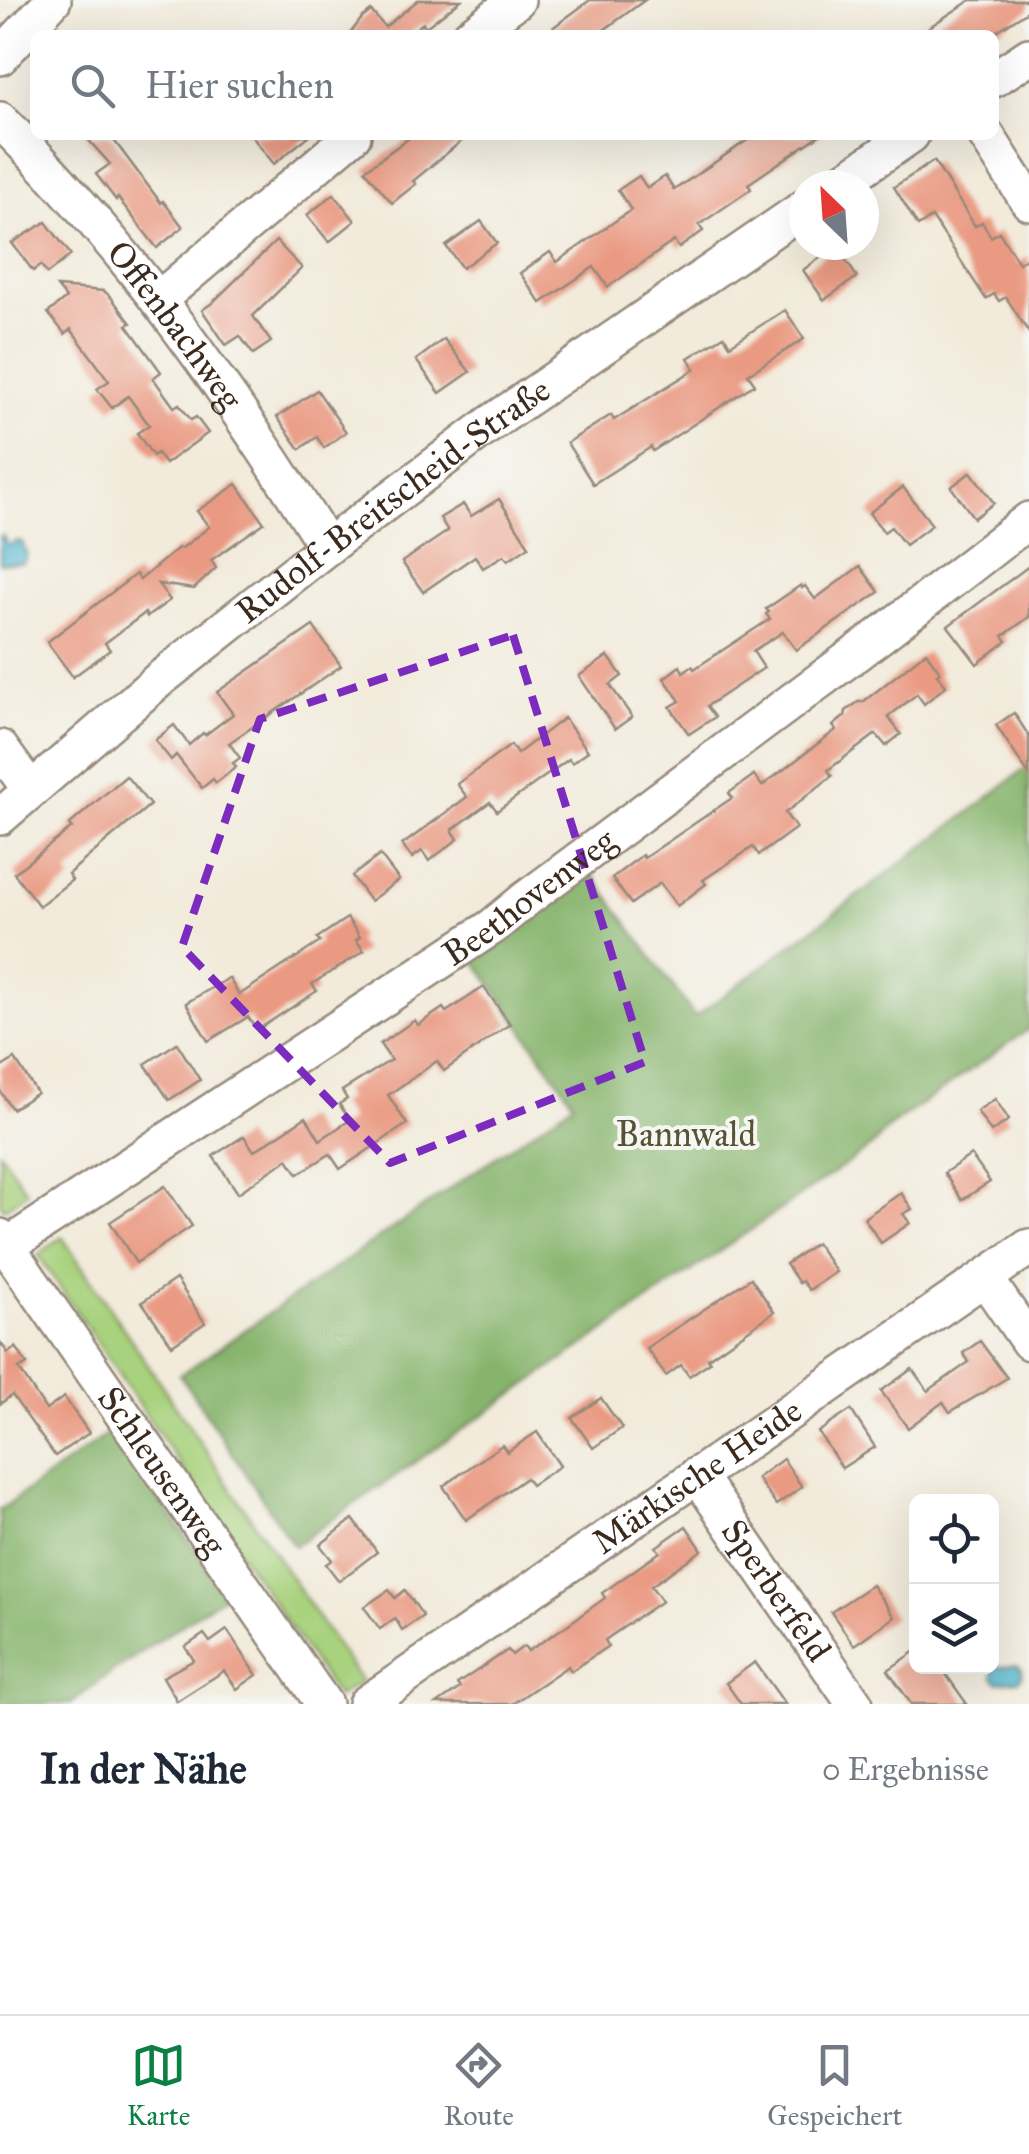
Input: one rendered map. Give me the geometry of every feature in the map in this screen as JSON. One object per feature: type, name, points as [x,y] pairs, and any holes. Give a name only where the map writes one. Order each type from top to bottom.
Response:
[{"type":"street","points":[[0,56],[53,0]]},
{"type":"street","points":[[478,30],[517,0]]},
{"type":"street","points":[[999,76],[1029,56]]},
{"type":"street","name":"Offenbachweg","points":[[0,120],[71,194],[158,300],[265,449],[327,546]]},
{"type":"street","points":[[158,300],[347,140]]},
{"type":"street","points":[[860,170],[905,140]]},
{"type":"street","points":[[989,140],[1029,202]]},
{"type":"street","name":"Rudolf-Breitscheid-Straße","points":[[0,817],[160,679],[327,546],[505,414],[789,218]]},
{"type":"street","name":"Beethovenweg","points":[[3,1242],[492,927],[881,636],[1029,520]]},
{"type":"street","points":[[0,748],[30,789]]},
{"type":"street","name":"Schleusenweg","points":[[3,1242],[324,1704]]},
{"type":"street","name":"Märkische Heide","points":[[366,1704],[1029,1247]]},
{"type":"street","points":[[985,1278],[1029,1342]]},
{"type":"street","name":"Sperberfeld","points":[[697,1475],[855,1704]]},
{"type":"highlighted area","points":[[513,635],[645,1062],[390,1163],[182,947],[260,719]]},
{"type":"green space","name":"Bannwald","points":[[1029,765],[1029,1029],[889,1127],[872,1146],[294,1546],[180,1375],[574,1103],[473,958],[590,871],[695,1017]]},
{"type":"green space","points":[[0,1152],[27,1192],[4,1209],[0,1203]]},
{"type":"green space","points":[[62,1237],[361,1682],[337,1697],[38,1255]]},
{"type":"green space","points":[[112,1431],[226,1594],[71,1704],[0,1704],[0,1510]]},
{"type":"water","points":[[2,535],[8,546],[22,542],[27,556],[23,563],[0,563]]},
{"type":"water","points":[[1017,1665],[1022,1676],[998,1682],[993,1674],[999,1674],[999,1667]]},
{"type":"building","points":[[418,0],[461,0],[426,27],[423,23],[414,30],[353,30],[371,11],[385,27]]},
{"type":"building","points":[[590,0],[645,0],[604,30],[550,30]]},
{"type":"building","points":[[971,0],[1029,0],[1029,10],[999,30],[925,30]]},
{"type":"building","points":[[88,140],[114,140],[183,227],[157,248],[96,174],[110,164]]},
{"type":"building","points":[[255,140],[304,140],[274,164]]},
{"type":"building","points":[[406,140],[463,140],[392,203],[365,170]]},
{"type":"building","points":[[748,140],[813,140],[748,184],[751,189],[699,225],[703,231],[679,248],[674,241],[608,287],[594,267],[541,303],[520,273],[550,252],[557,262],[631,210],[618,190],[639,176],[647,188],[665,176],[674,190]]},
{"type":"building","points":[[934,161],[975,226],[982,222],[991,237],[999,232],[1019,263],[1029,256],[1029,333],[1006,297],[999,301],[994,294],[986,299],[932,217],[918,226],[894,187]]},
{"type":"building","points":[[334,194],[355,221],[329,242],[307,215]]},
{"type":"building","points":[[481,221],[497,243],[462,268],[446,246]]},
{"type":"building","points":[[46,222],[71,255],[47,274],[41,265],[33,271],[12,243]]},
{"type":"building","points":[[276,241],[302,268],[253,316],[271,342],[253,354],[240,336],[226,345],[202,310]]},
{"type":"building","points":[[817,260],[845,260],[857,277],[824,300],[803,270]]},
{"type":"building","points":[[57,287],[104,291],[110,296],[161,372],[153,378],[174,407],[179,404],[191,420],[196,417],[208,433],[165,464],[157,453],[153,456],[137,433],[149,425],[128,396],[112,408],[97,389],[109,381],[71,329],[65,334],[48,313],[66,298]]},
{"type":"building","points":[[785,310],[804,339],[748,374],[755,384],[653,451],[651,447],[593,484],[567,443],[611,415],[614,420],[695,369],[688,358],[724,336],[730,345]]},
{"type":"building","points":[[444,339],[470,372],[440,393],[416,360]]},
{"type":"building","points":[[317,390],[346,432],[324,448],[317,437],[300,449],[277,417]]},
{"type":"building","points":[[971,472],[994,503],[974,518],[951,487]]},
{"type":"building","points":[[237,484],[264,523],[211,560],[216,568],[194,589],[158,584],[170,600],[105,643],[110,650],[73,677],[47,642],[136,574],[140,580],[209,527],[197,511]]},
{"type":"building","points":[[903,487],[932,525],[905,545],[891,527],[884,532],[869,513]]},
{"type":"building","points":[[499,499],[529,546],[508,560],[504,555],[483,568],[475,556],[423,592],[402,562],[448,531],[440,518],[463,504],[471,516]]},
{"type":"building","points":[[860,566],[879,592],[796,650],[783,632],[753,651],[764,668],[707,706],[715,717],[689,734],[670,707],[680,701],[664,678],[680,666],[683,672],[692,666],[694,669],[770,619],[766,609],[801,585],[815,599]]},
{"type":"building","points":[[1029,566],[1029,617],[1003,636],[1007,641],[977,664],[948,626]]},
{"type":"building","points":[[313,626],[341,666],[229,743],[240,758],[233,763],[236,767],[216,783],[213,779],[202,788],[176,755],[171,760],[155,740],[174,725],[189,745],[205,735],[233,714],[217,692]]},
{"type":"building","points":[[926,652],[946,686],[924,704],[917,694],[888,717],[901,734],[886,746],[876,734],[828,770],[832,776],[785,813],[796,828],[759,855],[753,847],[703,880],[706,884],[677,906],[660,883],[631,904],[612,878],[732,798],[729,793],[754,775],[762,786],[836,730],[833,726],[846,711]]},
{"type":"building","points":[[608,656],[622,676],[610,685],[632,717],[615,729],[579,676]]},
{"type":"building","points":[[1014,713],[1029,736],[1029,775],[996,725]]},
{"type":"building","points":[[564,718],[588,751],[572,763],[569,759],[497,811],[490,802],[452,830],[458,839],[429,861],[422,851],[412,858],[402,845],[467,797],[457,784],[511,745],[517,754]]},
{"type":"building","points":[[126,776],[150,805],[68,874],[72,880],[39,906],[14,873],[72,828],[69,825]]},
{"type":"building","points":[[380,855],[399,880],[370,901],[352,876]]},
{"type":"building","points":[[347,918],[364,951],[312,984],[317,991],[257,1030],[248,1017],[208,1041],[186,1003],[229,978],[239,995],[320,942],[317,938]]},
{"type":"building","points":[[484,987],[510,1024],[444,1071],[437,1061],[388,1095],[407,1124],[340,1169],[330,1154],[298,1174],[288,1159],[238,1193],[213,1156],[244,1136],[254,1151],[306,1117],[320,1140],[350,1120],[339,1104],[347,1099],[342,1091],[391,1060],[380,1044],[415,1020],[418,1025],[443,1008],[446,1012]]},
{"type":"building","points":[[177,1043],[200,1080],[169,1100],[145,1064]]},
{"type":"building","points":[[15,1059],[37,1093],[12,1109],[0,1091],[0,1068]]},
{"type":"building","points":[[995,1099],[1009,1120],[991,1132],[977,1111]]},
{"type":"building","points":[[971,1155],[990,1182],[962,1200],[944,1173]]},
{"type":"building","points":[[165,1186],[192,1226],[136,1263],[110,1222]]},
{"type":"building","points":[[901,1193],[912,1209],[903,1214],[910,1223],[881,1243],[864,1218]]},
{"type":"building","points":[[816,1243],[836,1272],[809,1290],[786,1264]]},
{"type":"building","points":[[751,1278],[774,1312],[689,1376],[681,1365],[666,1376],[646,1348]]},
{"type":"building","points":[[176,1279],[205,1323],[172,1345],[142,1302]]},
{"type":"building","points":[[980,1341],[1007,1378],[950,1412],[943,1402],[908,1428],[881,1391],[912,1369],[928,1391],[969,1362],[963,1353]]},
{"type":"building","points":[[0,1342],[8,1353],[16,1347],[27,1364],[19,1369],[46,1410],[64,1397],[89,1433],[55,1456],[12,1395],[0,1404]]},
{"type":"building","points":[[601,1398],[622,1428],[593,1448],[572,1418]]},
{"type":"building","points":[[851,1410],[875,1447],[842,1468],[818,1432]]},
{"type":"building","points":[[537,1432],[560,1466],[531,1485],[526,1478],[466,1520],[443,1486],[502,1445],[507,1452]]},
{"type":"building","points":[[783,1459],[802,1487],[776,1505],[757,1478]]},
{"type":"building","points":[[353,1519],[377,1552],[339,1581],[326,1564],[332,1560],[320,1545]]},
{"type":"building","points":[[686,1526],[702,1550],[651,1586],[662,1601],[605,1640],[608,1646],[571,1671],[568,1666],[512,1704],[437,1704],[460,1688],[457,1684],[508,1650],[512,1655],[524,1646],[528,1651],[566,1626],[605,1598],[602,1593],[660,1552],[656,1547]]},
{"type":"building","points":[[872,1585],[894,1617],[854,1645],[831,1612]]},
{"type":"building","points":[[389,1590],[395,1598],[405,1590],[423,1616],[402,1630],[395,1618],[380,1629],[364,1607]]},
{"type":"building","points":[[227,1630],[257,1675],[237,1689],[224,1671],[177,1701],[163,1677],[194,1660],[185,1647],[204,1634],[210,1642]]},
{"type":"building","points":[[909,1656],[909,1674],[946,1674],[967,1704],[911,1704],[888,1670]]},
{"type":"building","points":[[755,1662],[785,1704],[741,1704],[726,1683]]}]
